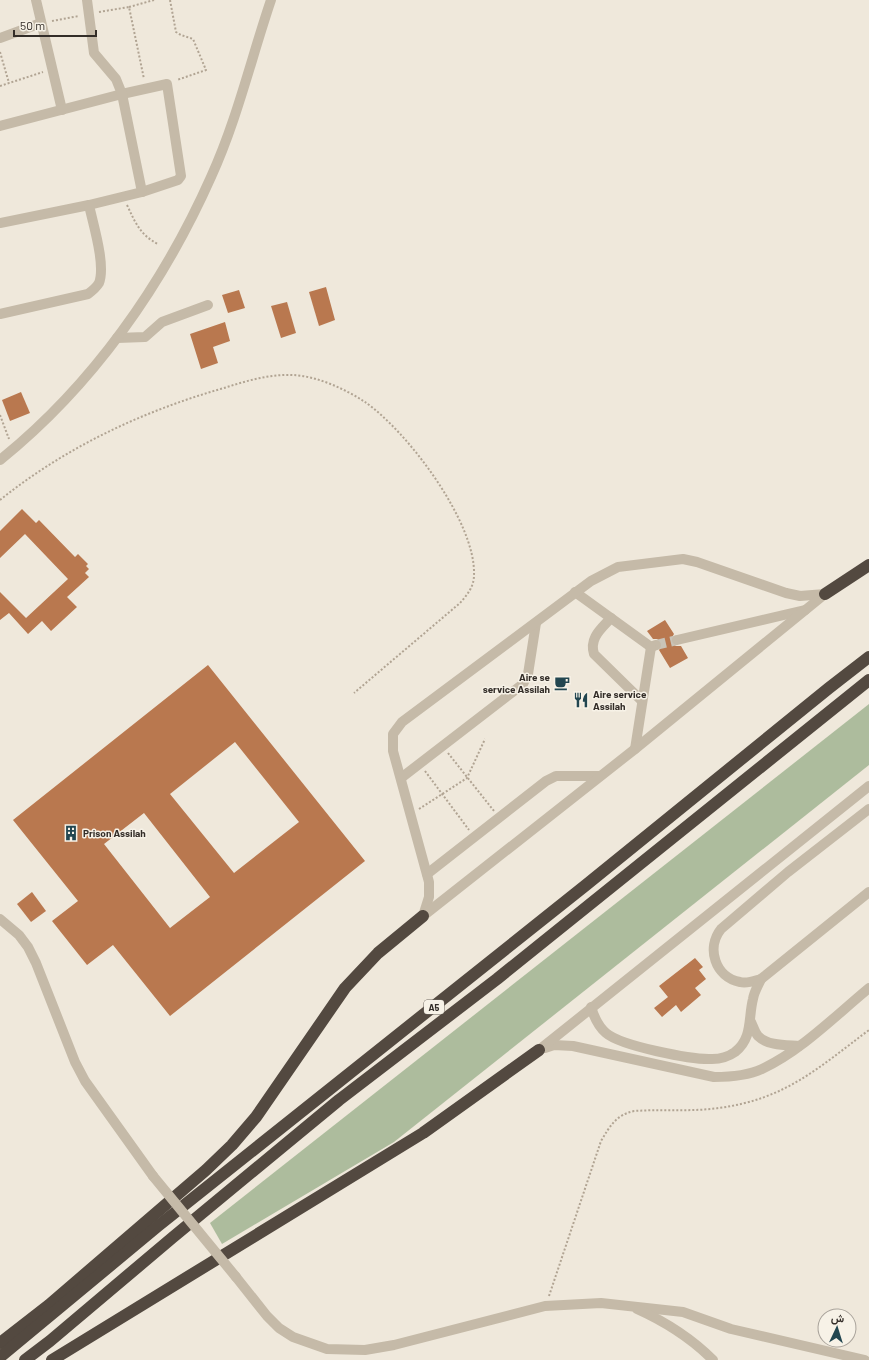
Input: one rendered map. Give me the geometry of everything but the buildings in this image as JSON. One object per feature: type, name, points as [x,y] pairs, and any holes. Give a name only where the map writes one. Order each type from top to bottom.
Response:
[{"type":"highway","points":[[825,594],[869,565]]},
{"type":"highway","name":"A5","points":[[0,1358],[164,1221],[580,890],[828,688],[869,657]]},
{"type":"highway","name":"A5","points":[[25,1360],[50,1341],[339,1100],[497,979],[869,680]]},
{"type":"highway","points":[[0,1343],[49,1305],[206,1170],[232,1145],[256,1117],[350,983],[378,953],[423,916]]},
{"type":"highway","points":[[52,1360],[423,1133],[539,1050]]},
{"type":"street","points":[[36,0],[62,110]]},
{"type":"street","points":[[87,0],[94,53],[116,79],[122,94],[142,192]]},
{"type":"street","points":[[0,460],[13,450],[76,387],[117,338],[171,257],[212,177],[246,83],[271,0]]},
{"type":"street","points":[[0,38],[41,23]]},
{"type":"street","points":[[0,126],[164,84],[168,86],[181,176],[178,180],[123,197],[0,223]]},
{"type":"street","points":[[0,314],[88,294],[94,290],[99,283],[101,275],[89,205]]},
{"type":"street","points":[[117,338],[145,337],[162,322],[208,306]]},
{"type":"street","points":[[423,916],[429,897],[427,874],[393,751],[393,734],[395,729],[402,722],[536,623],[575,592],[604,573],[618,567],[683,559],[697,562],[786,593],[800,596],[825,594]]},
{"type":"street","points":[[575,592],[653,646],[642,700],[635,750]]},
{"type":"street","points":[[423,916],[635,750],[825,594]]},
{"type":"street","points":[[677,640],[808,609]]},
{"type":"street","points":[[611,618],[594,637],[592,647],[594,654],[642,700]]},
{"type":"street","points":[[401,778],[523,684],[528,674],[536,623]]},
{"type":"street","points":[[427,874],[546,781],[556,776],[600,776]]},
{"type":"street","points":[[539,1050],[869,786]]},
{"type":"street","points":[[761,979],[740,982],[726,976],[714,958],[713,948],[715,937],[721,929],[788,872],[869,809]]},
{"type":"street","points":[[591,1007],[600,1026],[607,1034],[617,1040],[677,1055],[705,1059],[726,1057],[735,1051],[747,1037],[751,1022],[752,1000],[761,979],[869,892]]},
{"type":"street","points":[[0,919],[19,935],[28,947],[36,963],[75,1062],[85,1081],[152,1176],[267,1316],[279,1328],[293,1337],[327,1349],[365,1350],[394,1345],[545,1306],[602,1303],[683,1312],[744,1333],[865,1360]]},
{"type":"street","points":[[539,1050],[554,1045],[573,1046],[703,1075],[728,1077],[761,1070],[799,1046],[869,988]]},
{"type":"street","points":[[751,1022],[758,1036],[764,1040],[779,1045],[799,1046]]},
{"type":"street","points":[[630,1305],[666,1323],[685,1335],[713,1360]]},
{"type":"path","points":[[41,23],[129,7],[154,0]]},
{"type":"path","points":[[164,84],[206,70],[193,39],[176,32],[170,0]]},
{"type":"path","points":[[129,7],[146,88]]},
{"type":"path","points":[[0,52],[9,83]]},
{"type":"path","points":[[0,86],[52,69]]},
{"type":"path","points":[[123,197],[137,227],[149,240],[158,244]]},
{"type":"path","points":[[0,500],[27,478],[89,441],[144,415],[182,401],[252,380],[275,376],[304,376],[343,390],[365,403],[386,420],[416,451],[437,479],[465,533],[474,574],[468,593],[460,603],[354,693]]},
{"type":"path","points":[[0,415],[13,450]]},
{"type":"path","points":[[411,814],[466,778],[484,739]]},
{"type":"path","points":[[443,745],[466,778],[499,817]]},
{"type":"path","points":[[419,764],[443,794],[474,838]]},
{"type":"path","points":[[545,1306],[601,1141],[616,1118],[625,1113],[634,1111],[720,1108],[764,1098],[808,1077],[869,1030]]},
{"type":"green space","points":[[869,704],[869,765],[394,1142],[222,1244],[210,1223]]},
{"type":"tunnel","points":[[656,645],[677,640]]},
{"type":"place","name":"Aire se service Assilah","points":[[562,683]]},
{"type":"place","name":"Aire service Assilah","points":[[581,700]]},
{"type":"place","name":"Prison Assilah","points":[[71,833]]}]
